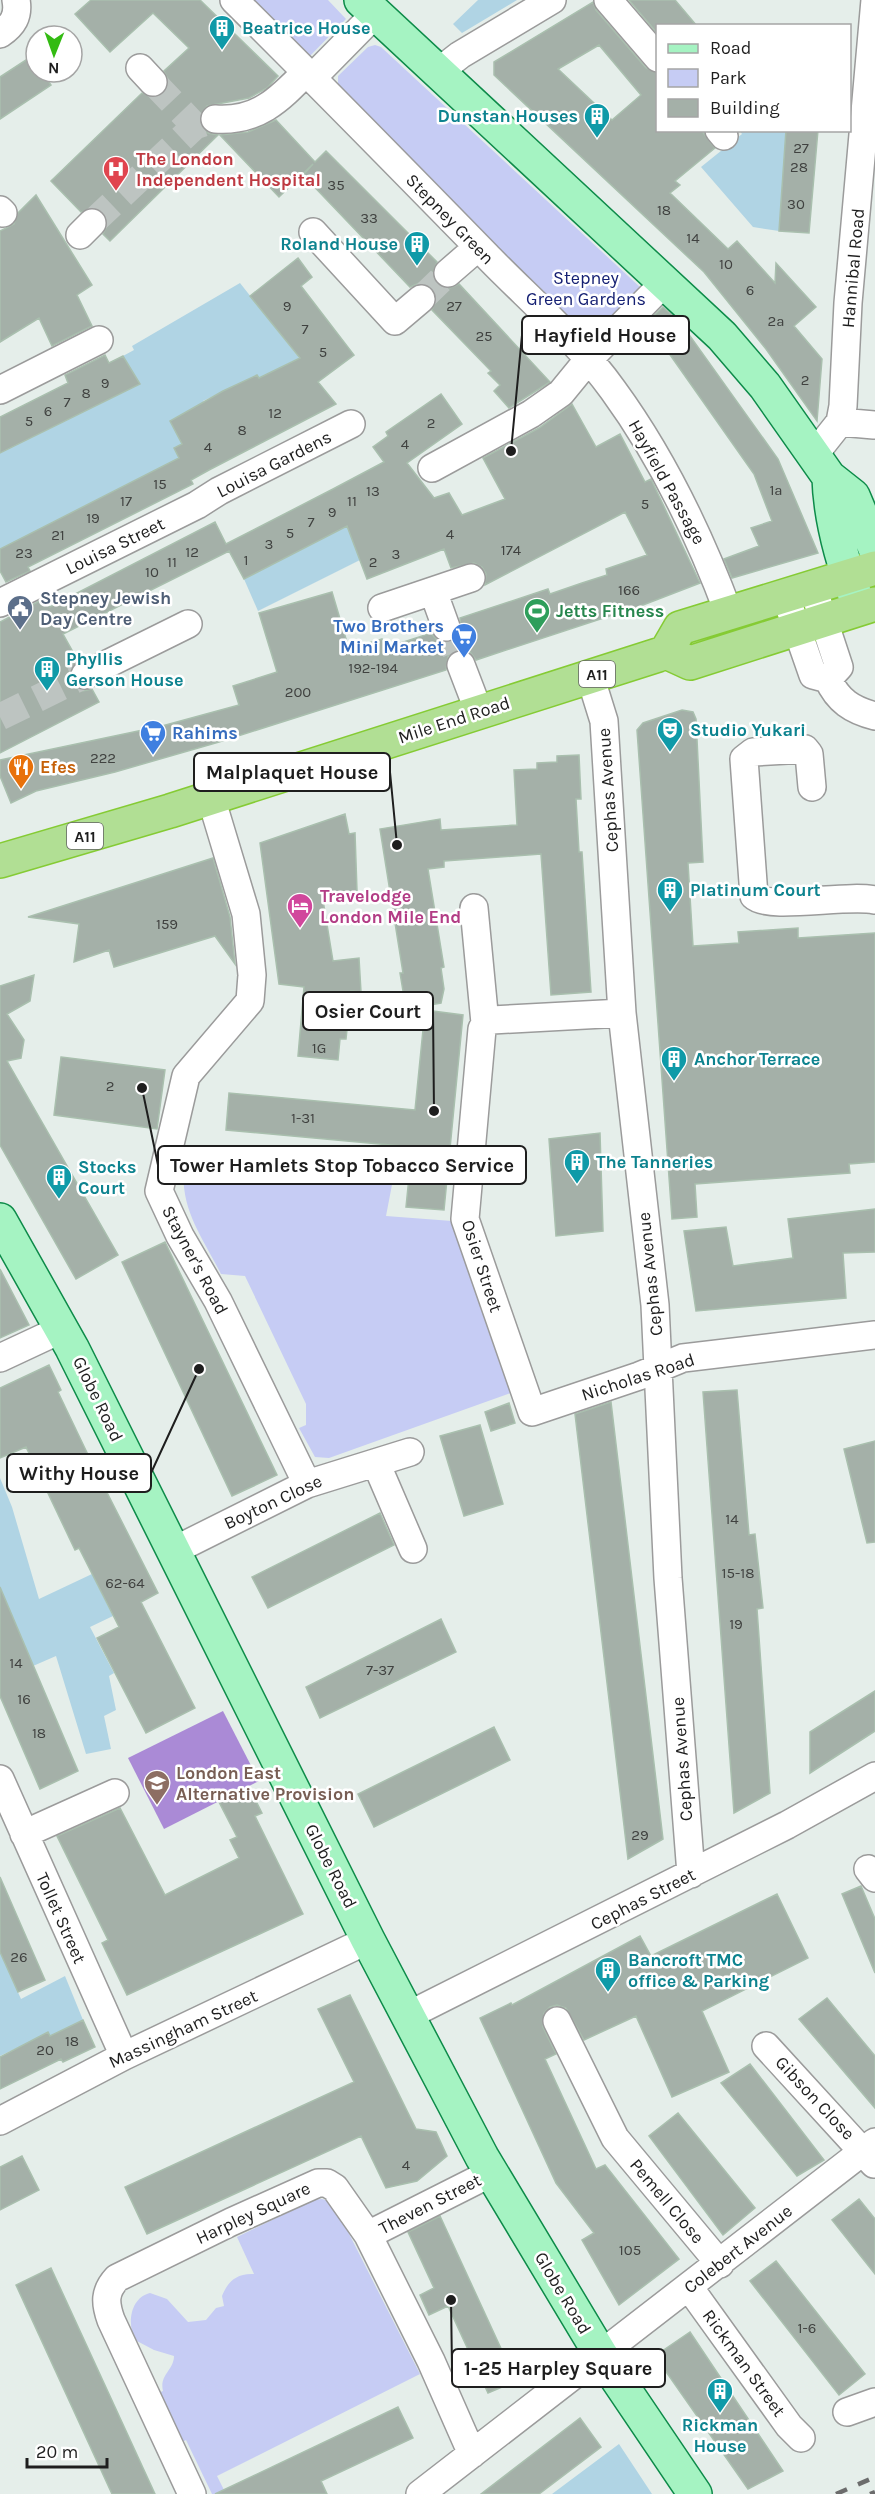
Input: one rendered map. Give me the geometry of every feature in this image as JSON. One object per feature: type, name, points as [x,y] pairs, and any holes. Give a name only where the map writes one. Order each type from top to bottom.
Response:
[{"type":"highway","points":[[862,572],[680,628],[666,652],[690,663],[868,606]]},
{"type":"highway","name":"Mile End Road","points":[[1,858],[211,798],[666,652]]},
{"type":"main road","points":[[368,7],[729,344],[765,386],[821,467],[853,496],[875,548]]},
{"type":"main road","points":[[821,467],[830,506],[862,572],[868,606]]},
{"type":"main road","name":"Globe Road","points":[[0,1220],[62,1329],[368,1940],[491,2173],[601,2355],[695,2494]]},
{"type":"street","points":[[0,34],[12,25],[16,14],[16,0]]},
{"type":"street","name":"Stepney Green","points":[[234,0],[588,360]]},
{"type":"street","points":[[437,73],[460,55],[552,0]]},
{"type":"street","points":[[609,0],[656,57]]},
{"type":"street","name":"Hannibal Road","points":[[840,422],[875,0]]},
{"type":"street","points":[[215,119],[237,120],[261,112],[309,75],[368,7]]},
{"type":"street","points":[[313,232],[394,321],[421,298]]},
{"type":"street","points":[[448,273],[478,247]]},
{"type":"street","points":[[432,468],[531,414],[561,393],[588,360],[665,282]]},
{"type":"street","points":[[0,390],[99,340]]},
{"type":"street","name":"Hayfield Passage","points":[[588,360],[632,418],[654,454],[706,555],[729,614]]},
{"type":"street","points":[[821,467],[840,422],[874,425]]},
{"type":"street","name":"Louisa Gardens","points":[[197,505],[219,491],[351,424]]},
{"type":"street","name":"Louisa Street","points":[[0,603],[197,505]]},
{"type":"street","points":[[382,608],[471,578]]},
{"type":"street","points":[[433,591],[446,627]]},
{"type":"street","points":[[799,592],[811,624],[813,675],[828,679],[845,704],[875,716]]},
{"type":"street","points":[[85,675],[188,624]]},
{"type":"street","points":[[461,665],[479,712]]},
{"type":"street","name":"Cephas Avenue","points":[[590,676],[604,721],[622,1013],[655,1305],[668,1578],[691,1874]]},
{"type":"street","points":[[812,787],[809,754],[805,749],[753,752],[744,759],[754,896],[769,903],[844,897],[875,900]]},
{"type":"street","name":"Stayner's Road","points":[[211,798],[246,915],[252,975],[250,1001],[186,1076],[159,1191],[180,1236],[218,1301],[307,1484]]},
{"type":"street","name":"Osier Street","points":[[474,908],[485,1023],[475,1099],[465,1219],[525,1392]]},
{"type":"street","points":[[485,1023],[492,1020],[622,1013]]},
{"type":"street","points":[[0,1358],[62,1329]]},
{"type":"street","name":"Nicholas Road","points":[[525,1392],[532,1412],[683,1358],[875,1335]]},
{"type":"street","name":"Boyton Close","points":[[173,1551],[307,1484],[410,1452]]},
{"type":"street","points":[[376,1463],[413,1549]]},
{"type":"street","name":"Cephas Street","points":[[407,2016],[798,1820],[875,1776]]},
{"type":"street","name":"Tollet Street","points":[[0,1779],[123,2056]]},
{"type":"street","points":[[24,1834],[115,1793]]},
{"type":"street","name":"Massingham Street","points":[[0,2121],[123,2056],[368,1940]]},
{"type":"street","name":"Pemell Close","points":[[557,2021],[615,2138],[720,2264]]},
{"type":"street","name":"Gibson Close","points":[[766,2046],[871,2153]]},
{"type":"street","name":"Colebert Avenue","points":[[420,2494],[689,2287],[871,2153]]},
{"type":"street","name":"Theven Street","points":[[368,2235],[491,2173]]},
{"type":"street","name":"Harpley Square","points":[[192,2494],[111,2320],[106,2298],[109,2287],[117,2278],[179,2247],[318,2183],[327,2183],[335,2188],[368,2235],[431,2361],[472,2454]]},
{"type":"street","name":"Rickman Street","points":[[689,2287],[789,2426],[801,2438]]},
{"type":"street","points":[[847,2412],[875,2402]]},
{"type":"shaded area","points":[[478,0],[517,0],[462,33],[453,24]]},
{"type":"shaded area","points":[[741,132],[786,132],[779,231],[753,227],[701,167],[742,134]]},
{"type":"shaded area","points":[[240,283],[315,378],[293,361],[270,373],[271,401],[257,375],[203,401],[217,427],[190,410],[170,421],[182,444],[180,458],[0,549],[0,453],[140,384],[123,356],[134,350],[132,346]]},
{"type":"shaded area","points":[[403,497],[362,559],[258,611],[244,579]]},
{"type":"shaded area","points":[[0,1478],[12,1507],[39,1599],[92,1574],[113,1616],[90,1627],[114,1673],[109,1676],[116,1710],[104,1716],[111,1749],[86,1754],[56,1656],[33,1666],[0,1587]]},
{"type":"shaded area","points":[[223,1711],[259,1781],[164,1829],[128,1758]]},
{"type":"shaded area","points":[[0,1952],[21,1999],[65,1976],[83,2020],[50,2036],[48,2033],[0,2056]]},
{"type":"shaded area","points":[[619,2444],[652,2494],[552,2494]]},
{"type":"green space","points":[[250,0],[328,0],[346,19],[309,57]]},
{"type":"green space","name":"Stepney Green Gardens","points":[[375,45],[381,47],[641,288],[593,336],[587,338],[338,88],[338,76],[368,47]]},
{"type":"green space","points":[[185,1154],[395,1169],[386,1216],[452,1221],[511,1393],[329,1458],[315,1457],[299,1428],[306,1425],[306,1404],[245,1276],[221,1274],[198,1231],[184,1189]]},
{"type":"green space","points":[[314,2200],[328,2201],[338,2212],[420,2374],[217,2476],[226,2494],[212,2494],[186,2440],[180,2443],[158,2393],[163,2391],[163,2381],[174,2356],[154,2350],[135,2340],[131,2327],[134,2306],[138,2300],[150,2293],[167,2299],[188,2322],[206,2320],[216,2308],[224,2306],[222,2296],[230,2282],[243,2275],[254,2274],[237,2237]]},
{"type":"building","points":[[91,0],[200,0],[278,76],[267,88],[249,98],[207,106],[199,118],[201,126],[208,133],[218,135],[110,241],[103,234],[107,226],[104,212],[95,208],[81,212],[51,181],[142,93],[156,97],[164,93],[168,79],[164,71],[189,48],[153,13],[110,52],[75,14]]},
{"type":"building","points":[[629,0],[675,0],[695,24],[656,24],[656,32]]},
{"type":"building","points":[[593,2],[596,10],[646,68],[656,73],[656,132],[703,132],[715,148],[675,181],[680,185],[670,193],[728,249],[737,241],[775,283],[776,263],[816,307],[794,326],[822,359],[817,421],[766,349],[704,272],[494,75],[494,62]],"holes":[[[599,45],[641,95],[612,120],[558,69]]]},
{"type":"building","points":[[24,61],[24,84],[51,85],[0,119],[0,77]]},
{"type":"building","points":[[276,120],[315,162],[326,151],[437,262],[432,275],[437,284],[450,288],[459,284],[550,382],[509,408],[494,391],[500,385],[488,373],[491,371],[432,310],[437,297],[433,288],[419,283],[410,287],[303,175],[313,164],[279,197],[220,135],[248,132]]},
{"type":"building","points":[[786,132],[818,132],[809,233],[779,231]]},
{"type":"building","points":[[36,195],[92,285],[77,295],[92,326],[52,346],[39,318],[0,342],[0,231],[14,224],[18,213]]},
{"type":"building","points":[[298,258],[312,277],[301,286],[354,355],[318,382],[336,404],[191,480],[193,484],[28,567],[30,571],[6,582],[0,571],[0,549],[179,458],[174,448],[182,444],[170,421],[223,391],[257,375],[259,378],[300,358],[250,296]]},
{"type":"building","points":[[663,307],[680,322],[778,459],[818,553],[732,578],[724,559],[759,546],[751,528],[772,521],[754,474],[647,322]]},
{"type":"building","points":[[105,355],[109,363],[123,356],[140,384],[0,453],[0,417],[68,383],[65,375]]},
{"type":"building","points":[[441,394],[462,424],[407,463],[434,498],[449,493],[462,515],[505,499],[483,458],[539,428],[572,404],[596,447],[620,434],[645,482],[651,479],[700,583],[643,605],[476,660],[470,652],[456,650],[448,656],[446,670],[219,742],[115,772],[36,791],[11,803],[0,776],[0,760],[162,726],[239,705],[233,686],[277,672],[259,613],[332,592],[349,649],[382,639],[385,648],[431,633],[436,639],[451,642],[461,630],[460,618],[548,589],[550,594],[607,575],[606,569],[647,555],[625,512],[485,585],[486,574],[482,567],[474,563],[451,568],[444,549],[367,579],[347,526],[244,579],[229,551],[63,634],[78,661],[69,673],[71,682],[83,691],[92,689],[99,702],[0,753],[0,622],[45,598],[50,607],[215,522],[226,544],[333,489],[384,462],[373,447],[388,436],[386,432]]},
{"type":"building","points":[[682,710],[693,712],[696,719],[703,862],[688,863],[693,946],[739,943],[738,932],[798,928],[798,938],[875,933],[875,1162],[849,1164],[850,1173],[695,1184],[697,1217],[672,1219],[637,730],[643,723]]},
{"type":"building","points":[[579,755],[581,799],[576,799],[579,852],[582,852],[591,992],[551,995],[541,854],[444,861],[444,867],[428,869],[444,967],[441,968],[444,989],[441,1003],[406,1009],[400,973],[403,973],[380,829],[440,819],[441,830],[517,825],[514,770],[537,769],[537,763],[557,762],[557,756]]},
{"type":"building","name":"Travelodge London Mile End","points":[[345,814],[349,834],[355,833],[357,891],[323,900],[333,961],[359,958],[361,992],[351,991],[346,1039],[340,1039],[338,1060],[298,1056],[304,987],[279,984],[260,843]]},
{"type":"building","points":[[213,858],[230,917],[235,964],[215,936],[114,967],[109,950],[74,962],[79,924],[28,917]]},
{"type":"building","name":"Stocks Court","points":[[34,975],[30,1001],[7,1014],[24,1040],[21,1058],[7,1061],[118,1255],[76,1279],[0,1145],[0,986]]},
{"type":"building","points":[[425,1010],[463,1015],[444,1210],[406,1207],[412,1147],[226,1130],[229,1093],[415,1110]]},
{"type":"building","points":[[61,1057],[165,1070],[157,1129],[54,1115]]},
{"type":"building","name":"The Tanneries","points":[[600,1133],[603,1231],[556,1236],[549,1139]]},
{"type":"building","points":[[875,1209],[875,1252],[843,1253],[846,1298],[696,1311],[684,1231],[726,1227],[733,1266],[793,1258],[788,1219]]},
{"type":"building","points":[[165,1242],[277,1475],[232,1496],[122,1262]]},
{"type":"building","points":[[0,1269],[29,1325],[0,1338]]},
{"type":"building","points":[[49,1365],[61,1390],[58,1392],[158,1593],[141,1602],[195,1708],[146,1733],[97,1638],[119,1627],[79,1548],[75,1550],[26,1447],[0,1458],[0,1388]]},
{"type":"building","points":[[737,1390],[749,1535],[755,1534],[763,1608],[757,1609],[770,1793],[734,1813],[703,1392]]},
{"type":"building","points":[[611,1402],[663,1839],[628,1859],[575,1414]]},
{"type":"building","points":[[509,1403],[515,1423],[491,1431],[485,1412]]},
{"type":"building","points":[[480,1425],[503,1504],[464,1516],[440,1436]]},
{"type":"building","points":[[875,1441],[875,1542],[867,1543],[844,1449]]},
{"type":"building","points":[[380,1513],[394,1545],[268,1608],[252,1577]]},
{"type":"building","points":[[0,1587],[78,1771],[40,1789],[0,1696]]},
{"type":"building","points":[[441,1619],[456,1652],[320,1718],[306,1687]]},
{"type":"building","points":[[875,1691],[875,1731],[810,1773],[810,1732]]},
{"type":"building","points":[[494,1727],[510,1760],[374,1827],[358,1794]]},
{"type":"building","points":[[249,1787],[262,1813],[255,1816],[303,1914],[127,1995],[102,1943],[108,1940],[57,1836],[120,1808],[165,1895],[239,1858],[230,1840],[237,1837],[219,1802]]},
{"type":"building","points":[[0,1877],[45,1980],[18,1992],[0,1952]]},
{"type":"building","points":[[861,1886],[875,1919],[875,1973],[842,1894]]},
{"type":"building","points":[[777,1894],[808,1958],[702,2011],[729,2072],[672,2097],[636,2016],[584,2040],[566,2008],[557,2005],[550,2007],[544,2013],[543,2027],[556,2054],[545,2059],[596,2169],[605,2165],[679,2259],[619,2305],[582,2240],[594,2233],[556,2183],[480,2018],[511,2003],[512,2005],[640,1936],[651,1956]]},
{"type":"building","points":[[350,1995],[416,2129],[436,2132],[447,2156],[417,2181],[386,2188],[361,2136],[147,2234],[125,2187],[354,2082],[318,2009]]},
{"type":"building","points":[[827,1998],[875,2056],[875,2108],[799,2019]]},
{"type":"building","points":[[83,2020],[95,2047],[63,2062],[61,2059],[0,2089],[0,2057],[48,2032],[50,2036]]},
{"type":"building","points":[[750,2064],[824,2160],[797,2176],[721,2083]]},
{"type":"building","points":[[678,2113],[755,2208],[723,2235],[649,2136]]},
{"type":"building","points":[[22,2156],[39,2190],[0,2210],[0,2167]]},
{"type":"building","points":[[859,2199],[875,2219],[875,2274],[832,2220]]},
{"type":"building","points":[[440,2216],[516,2381],[488,2393],[448,2306],[429,2315],[420,2295],[434,2288],[408,2232]]},
{"type":"building","points":[[776,2261],[865,2374],[839,2395],[750,2281]]},
{"type":"building","points":[[51,2268],[155,2494],[112,2494],[16,2285]]},
{"type":"building","name":"Rickman House","points":[[690,2332],[783,2471],[748,2489],[655,2356]]},
{"type":"building","points":[[398,2407],[413,2438],[321,2481],[327,2494],[215,2494]]},
{"type":"building","points":[[580,2418],[601,2447],[539,2494],[481,2494]]},
{"type":"tunnel","points":[[153,82],[195,126]]},
{"type":"tunnel","points":[[92,223],[195,126],[215,119]]},
{"type":"tunnel","points":[[421,299],[448,273]]},
{"type":"tunnel","points":[[446,627],[461,665]]},
{"type":"tunnel","points":[[0,717],[85,675]]},
{"type":"railway","points":[[836,2494],[875,2477]]},
{"type":"railway","points":[[870,2494],[875,2492]]},
{"type":"place","name":"Beatrice House","points":[[222,51]]},
{"type":"place","name":"Dunstan Houses","points":[[597,139]]},
{"type":"place","name":"The London Independent Hospital","points":[[116,192]]},
{"type":"place","name":"Roland House","points":[[417,267]]},
{"type":"place","name":"Hayfield House","points":[[511,451]]},
{"type":"place","name":"Stepney Jewish Day Centre","points":[[20,631]]},
{"type":"place","name":"Jetts Fitness","points":[[537,634]]},
{"type":"place","name":"Two Brothers Mini Market","points":[[464,659]]},
{"type":"place","name":"Phyllis Gerson House","points":[[47,692]]},
{"type":"place","name":"Studio Yukari","points":[[670,753]]},
{"type":"place","name":"Rahims","points":[[153,756]]},
{"type":"place","name":"Efes","points":[[21,790]]},
{"type":"place","name":"Malplaquet House","points":[[397,845]]},
{"type":"place","name":"Platinum Court","points":[[670,913]]},
{"type":"place","name":"Travelodge London Mile End","points":[[300,929]]},
{"type":"place","name":"Anchor Terrace","points":[[674,1082]]},
{"type":"place","name":"Tower Hamlets Stop Tobacco Service","points":[[142,1088]]},
{"type":"place","name":"Osier Court","points":[[434,1111]]},
{"type":"place","name":"The Tanneries","points":[[577,1185]]},
{"type":"place","name":"Stocks Court","points":[[59,1200]]},
{"type":"place","name":"Withy House","points":[[199,1369]]},
{"type":"place","name":"London East Alternative Provision","points":[[157,1806]]},
{"type":"place","name":"Bancroft TMC office & Parking","points":[[608,1993]]},
{"type":"place","name":"1-25 Harpley Square","points":[[451,2300]]},
{"type":"place","name":"Rickman House","points":[[720,2414]]}]
